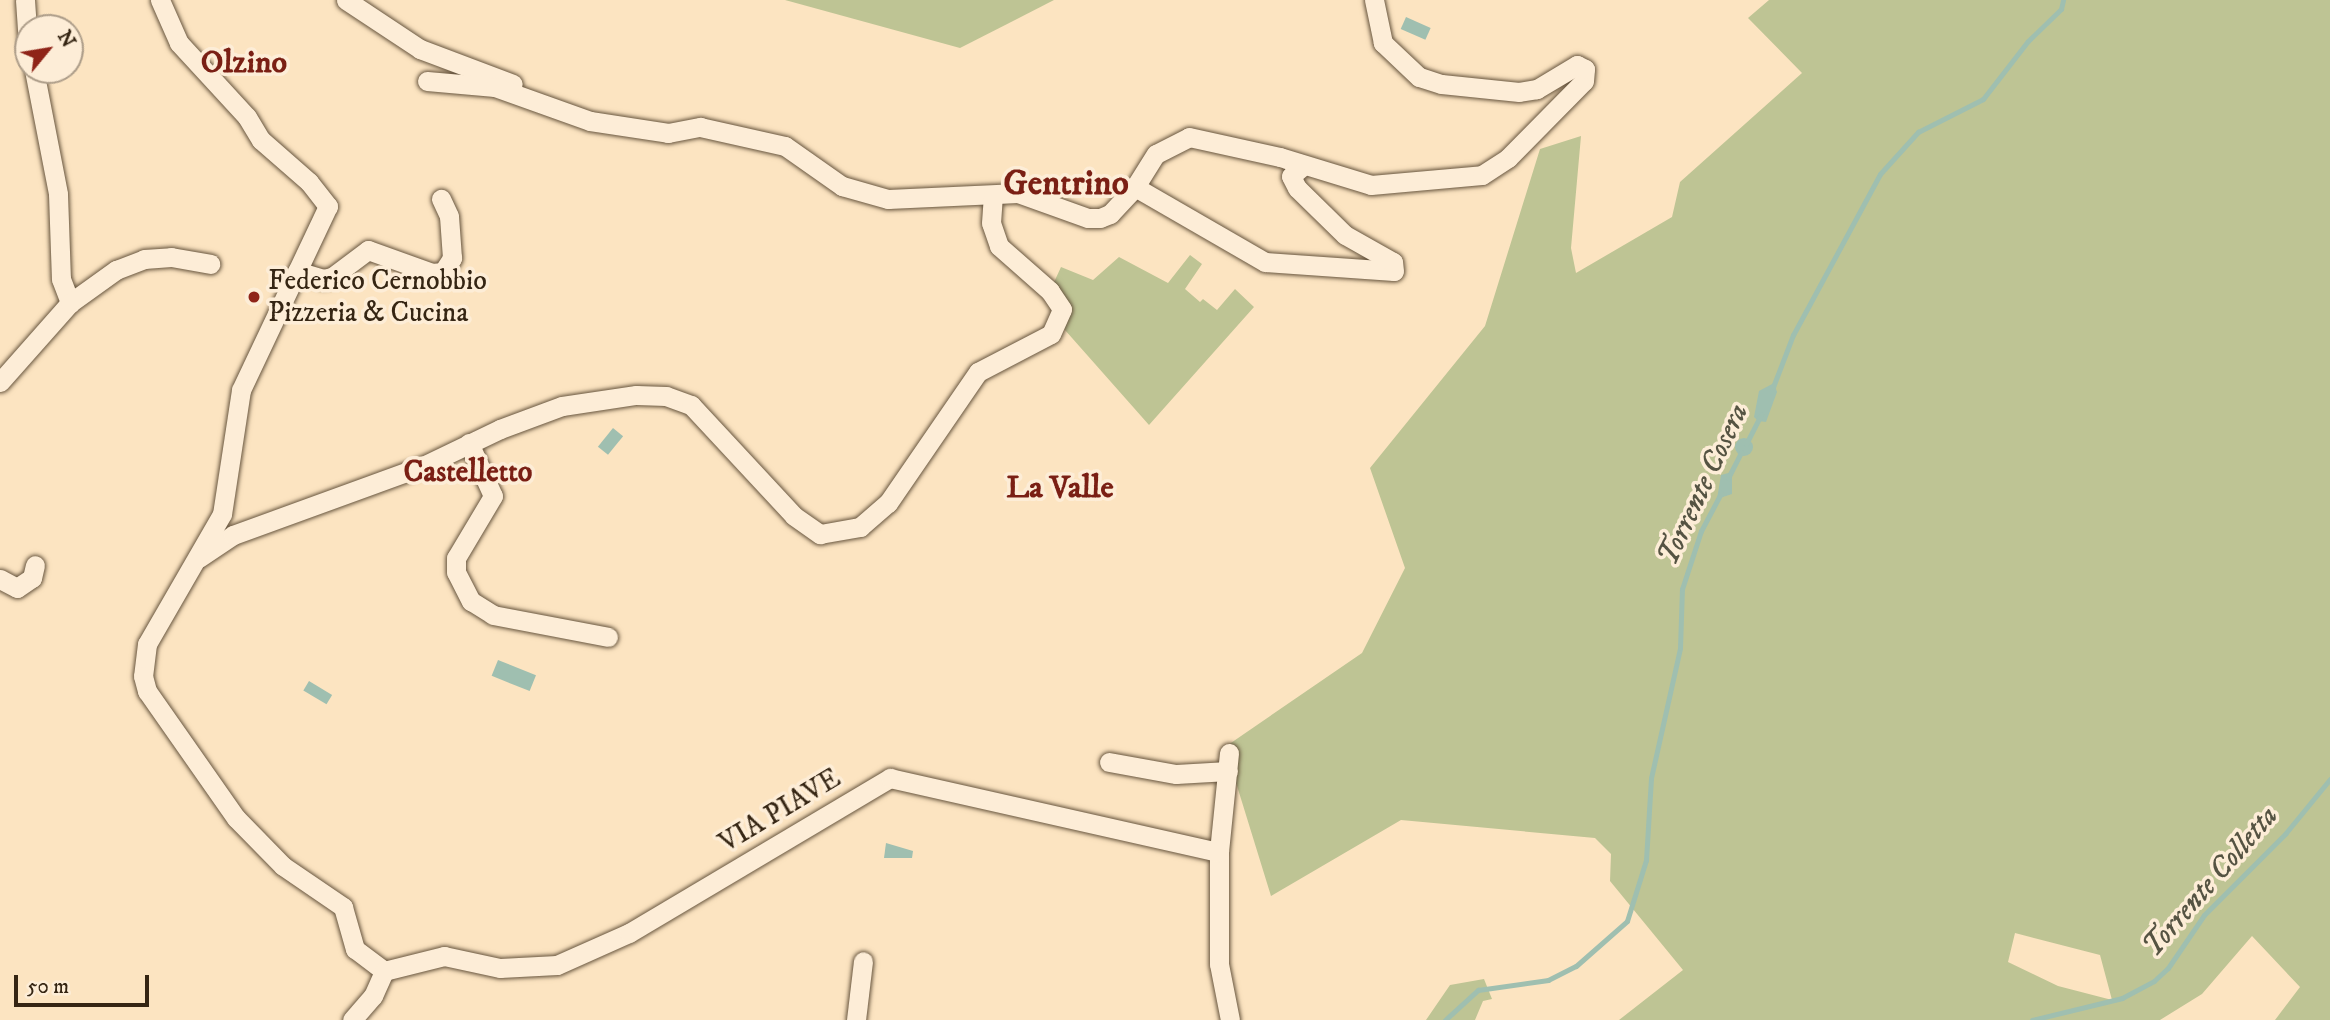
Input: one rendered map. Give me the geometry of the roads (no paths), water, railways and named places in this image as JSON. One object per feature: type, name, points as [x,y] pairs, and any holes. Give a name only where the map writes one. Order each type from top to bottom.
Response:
[{"type":"street","points":[[160,0],[179,43],[247,117],[261,140],[325,198],[328,206],[241,390],[222,514],[147,644],[141,662],[147,691],[236,818],[283,866],[343,907],[355,948],[384,971],[373,996],[352,1020]]},
{"type":"street","points":[[346,0],[419,49],[481,70],[532,97],[590,121],[668,133],[699,127],[785,146],[842,186],[888,199],[993,197],[1018,193],[1100,218],[1110,214],[1135,187],[1156,154],[1189,136],[1371,186],[1482,175],[1508,158],[1584,81],[1584,69],[1577,65],[1537,89],[1520,92],[1441,84],[1419,77],[1383,43],[1374,0]]},
{"type":"street","points":[[427,81],[495,87],[532,97]]},
{"type":"street","points":[[37,84],[58,194],[61,279],[70,303]]},
{"type":"street","points":[[1135,187],[1265,262],[1394,271],[1393,262],[1345,235],[1297,188],[1291,176],[1303,166]]},
{"type":"street","points":[[199,558],[233,535],[425,465],[469,443],[562,406],[636,395],[666,396],[691,405],[794,516],[820,534],[860,527],[888,503],[978,372],[1051,334],[1062,309],[1050,291],[999,246],[991,223],[993,197]]},
{"type":"street","points":[[297,271],[323,279],[332,277],[350,259],[368,250],[432,273],[443,272],[452,258],[449,216],[441,199]]},
{"type":"street","points":[[0,382],[70,303],[116,270],[144,259],[171,257],[210,264]]},
{"type":"street","points":[[469,443],[494,496],[456,558],[456,572],[471,601],[493,615],[608,637]]},
{"type":"street","points":[[0,579],[17,588],[32,578],[35,565]]},
{"type":"street","points":[[1109,762],[1176,774],[1228,762],[1219,852],[1219,964],[1230,1020]]},
{"type":"street","name":"VIA PIAVE","points":[[384,971],[444,956],[500,968],[557,965],[629,933],[890,778],[1219,852]]},
{"type":"street","points":[[856,1020],[863,961]]},
{"type":"waterway","name":"Torrente Cosera","points":[[1773,387],[1793,335],[1880,174],[1918,132],[1983,99],[2028,41],[2061,9],[2063,0]]},
{"type":"waterway","name":"Torrente Cosera","points":[[1746,444],[1761,415]]},
{"type":"waterway","name":"Torrente Cosera","points":[[1728,478],[1741,452]]},
{"type":"waterway","name":"Torrente Cosera","points":[[1445,1020],[1478,990],[1548,980],[1576,966],[1627,921],[1646,860],[1651,778],[1680,648],[1682,589],[1701,531],[1721,493]]},
{"type":"waterway","name":"Torrente Colletta","points":[[2032,1020],[2122,998],[2154,981],[2168,968],[2204,915],[2285,834],[2330,779]]},
{"type":"place","name":"Federico Cernobbio Pizzeria & Cucina","points":[[254,297]]},
{"type":"district","name":"Olzino","points":[[244,63]]},
{"type":"district","name":"Gentrino","points":[[1066,184]]},
{"type":"district","name":"Castelletto","points":[[468,473]]},
{"type":"district","name":"La Valle","points":[[1060,488]]}]
